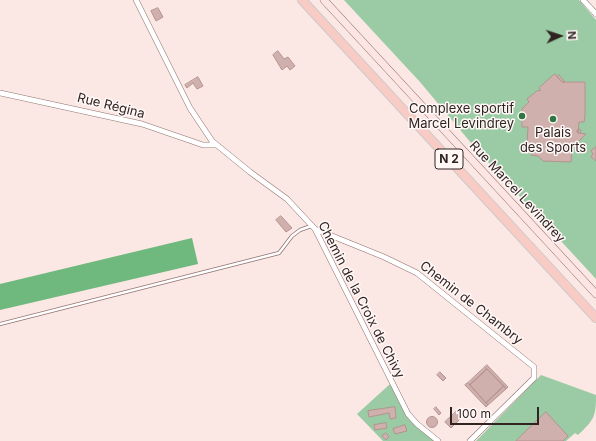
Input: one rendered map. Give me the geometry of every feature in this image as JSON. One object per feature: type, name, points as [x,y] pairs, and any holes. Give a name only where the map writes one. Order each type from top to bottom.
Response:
[{"type":"main road","name":"N 2","points":[[302,0],[596,318]]},
{"type":"street","name":"Chemin de la Croix de Chivy","points":[[136,0],[190,108],[216,144],[288,199],[313,227],[408,414],[417,424],[438,441]]},
{"type":"street","name":"Rue Marcel Levindrey","points":[[324,0],[596,294]]},
{"type":"street","points":[[583,0],[596,14]]},
{"type":"street","name":"Rue Régina","points":[[0,93],[142,124],[203,145],[216,144]]},
{"type":"street","name":"Chemin de Chambry","points":[[313,227],[384,257],[417,273],[534,367],[534,378],[470,441]]},
{"type":"lane","points":[[0,324],[279,253],[292,236],[300,230],[313,227]]},
{"type":"shaded area","name":"Complexe sportif Marcel Levindrey","points":[[344,0],[579,0],[596,20],[596,279],[477,150],[420,82]]},
{"type":"shaded area","points":[[192,238],[198,264],[0,310],[0,284]]},
{"type":"shaded area","points":[[541,375],[596,395],[595,413],[591,422],[578,435],[575,433],[566,441],[476,441]]},
{"type":"shaded area","points":[[390,384],[409,419],[436,441],[383,441],[357,414]]},
{"type":"building","points":[[158,8],[163,17],[156,21],[151,11]]},
{"type":"building","points":[[278,51],[284,59],[288,57],[295,66],[290,70],[287,66],[282,70],[273,55]]},
{"type":"building","name":"Palais des Sports","points":[[555,74],[562,82],[585,82],[585,117],[584,122],[579,122],[578,133],[586,134],[572,148],[571,162],[543,161],[538,156],[531,155],[532,149],[527,144],[528,127],[522,127],[522,109],[529,102],[527,99],[538,90],[541,90],[539,88]]},
{"type":"building","points":[[559,75],[565,82],[562,82],[557,77]]},
{"type":"building","points":[[198,77],[203,86],[197,89],[193,83],[187,88],[185,85]]},
{"type":"building","points":[[577,129],[581,129],[581,133],[577,133]]},
{"type":"building","points":[[596,147],[596,161],[591,157],[593,154],[591,151]]},
{"type":"building","points":[[281,216],[292,228],[286,232],[276,220]]},
{"type":"building","points":[[487,365],[508,387],[506,389],[485,367]]},
{"type":"building","points":[[485,367],[487,369],[470,385],[468,383]]},
{"type":"building","points":[[487,369],[504,386],[486,403],[470,385]]},
{"type":"building","points":[[440,372],[446,378],[443,381],[437,375]]},
{"type":"building","points":[[468,383],[488,405],[486,407],[465,385]]},
{"type":"building","points":[[504,386],[506,389],[488,405],[486,403]]},
{"type":"building","points":[[395,407],[396,418],[390,419],[389,413],[369,417],[368,411]]},
{"type":"building","points":[[436,407],[441,413],[439,415],[434,409]]},
{"type":"building","points":[[457,411],[462,417],[451,428],[445,422]]},
{"type":"building","points":[[546,412],[568,436],[563,441],[516,441]]},
{"type":"building","points":[[430,417],[434,417],[436,418],[436,426],[430,427],[427,424],[427,420]]},
{"type":"building","points":[[386,423],[387,428],[375,430],[374,425]]},
{"type":"building","points":[[405,425],[407,431],[395,434],[393,429]]},
{"type":"building","points":[[386,433],[389,437],[386,440],[382,436]]},
{"type":"place","name":"Complexe sportif Marcel Levindrey","points":[[522,116]]},
{"type":"place","name":"Palais des Sports","points":[[553,119]]}]
